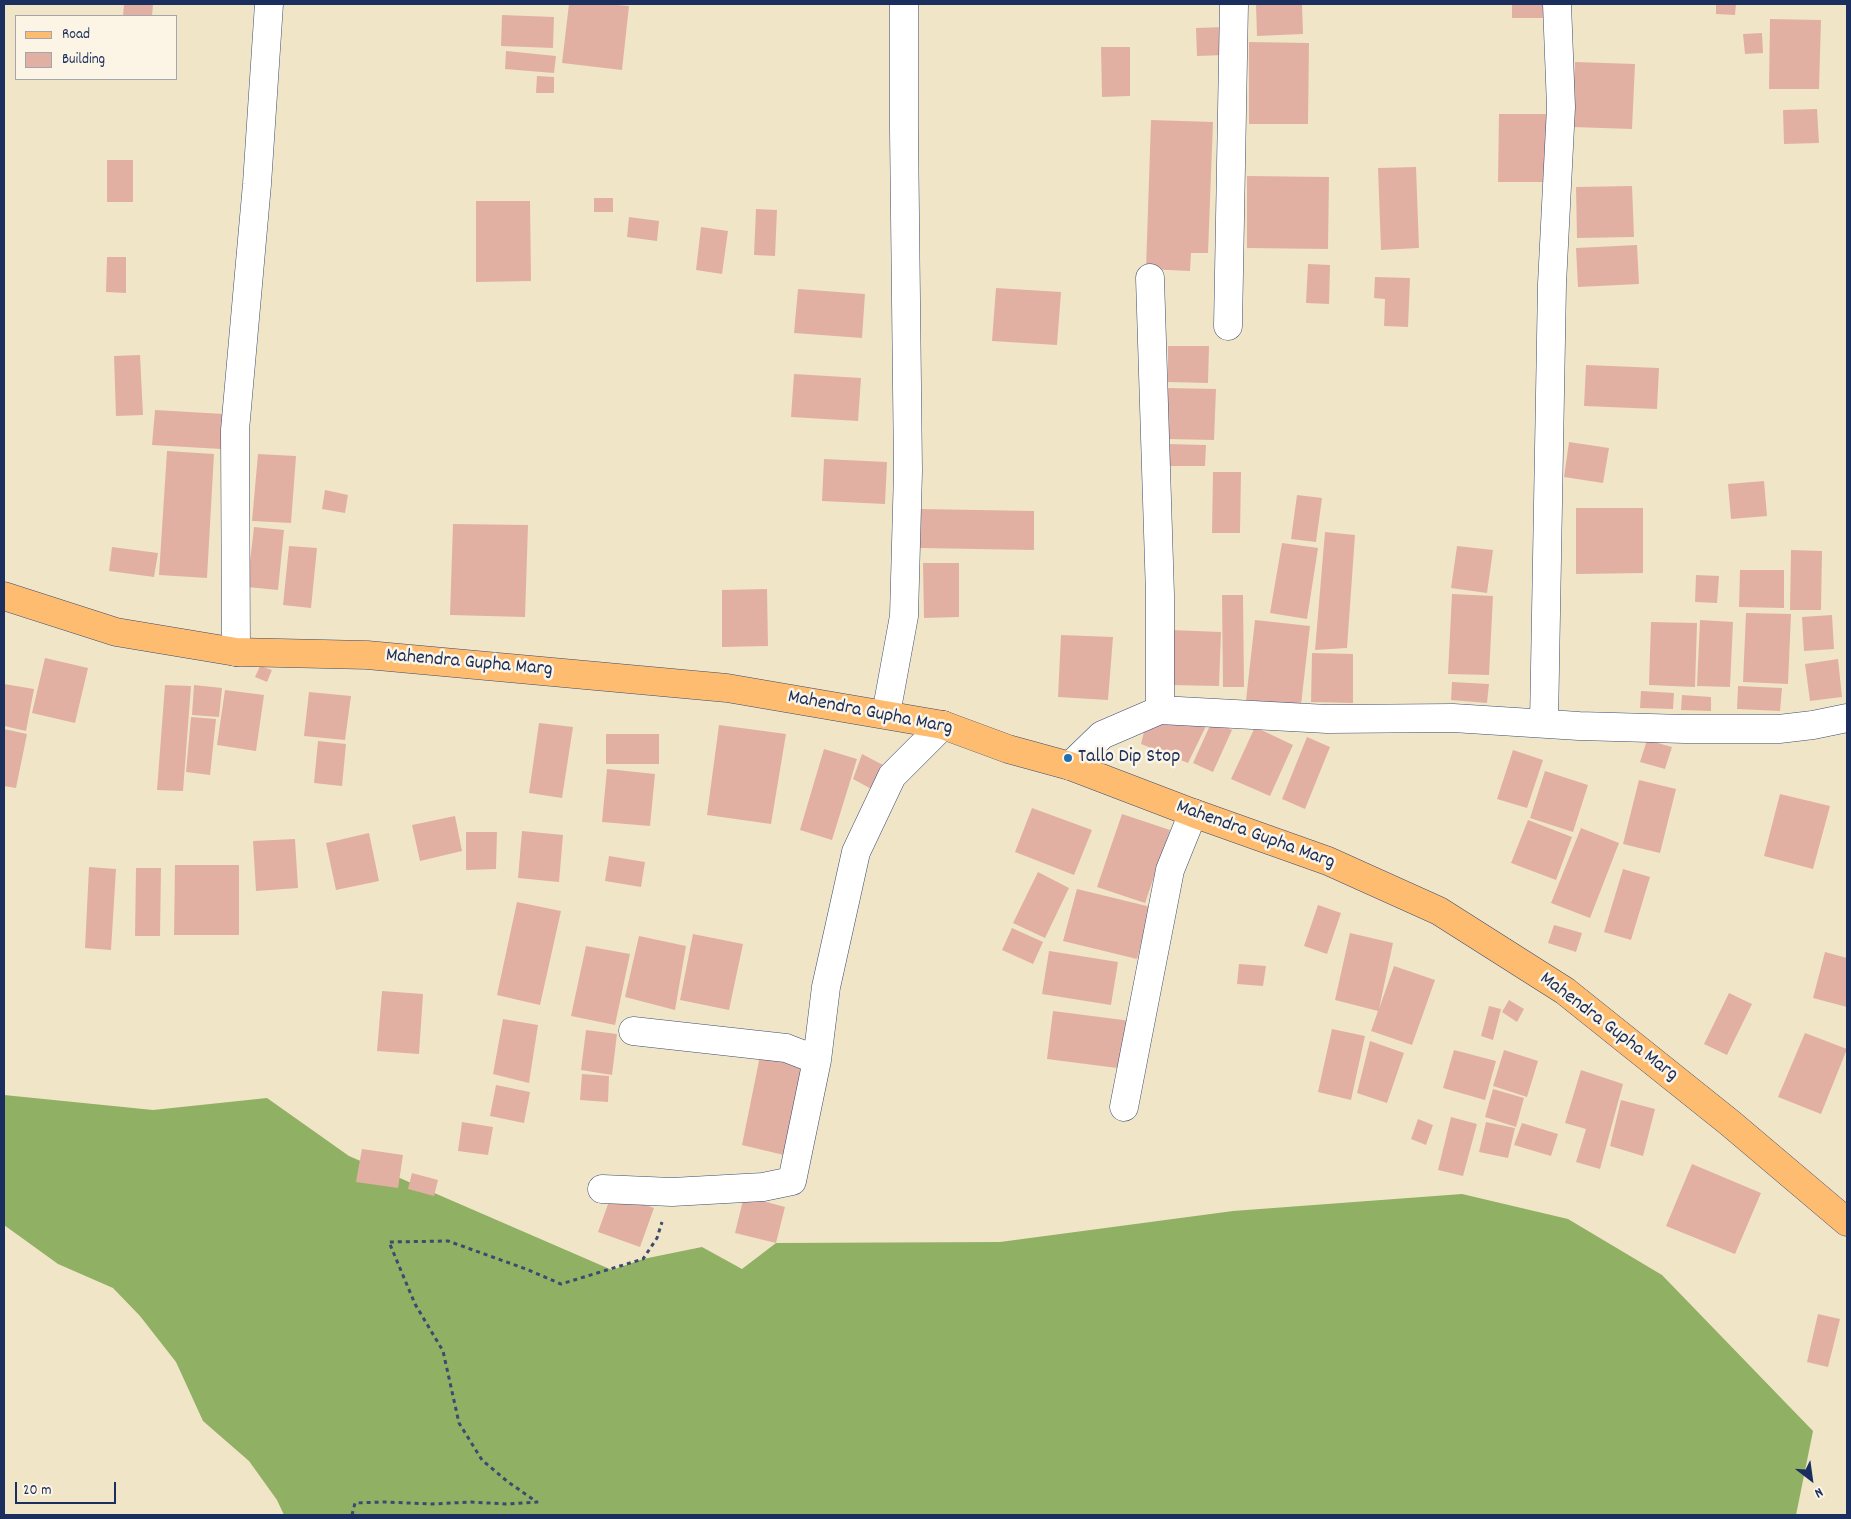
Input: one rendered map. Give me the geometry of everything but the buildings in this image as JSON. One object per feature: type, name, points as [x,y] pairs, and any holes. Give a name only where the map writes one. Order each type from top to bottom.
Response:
[{"type":"main road","name":"Mahendra Gupha Marg","points":[[4,596],[116,632],[236,652],[367,655],[727,688],[943,725],[1008,749],[1070,766],[1193,814],[1328,861],[1440,911],[1564,991],[1730,1123],[1847,1222]]},
{"type":"street","points":[[236,652],[235,430],[257,184],[269,4]]},
{"type":"street","points":[[886,714],[904,616],[908,471],[904,4]]},
{"type":"street","points":[[1228,326],[1234,4]]},
{"type":"street","points":[[1544,723],[1552,284],[1560,107],[1556,4]]},
{"type":"street","points":[[1150,278],[1160,595],[1160,710]]},
{"type":"street","points":[[1070,766],[1102,736],[1160,710],[1327,719],[1453,718],[1685,730],[1779,728],[1813,725],[1847,718]]},
{"type":"street","points":[[602,1189],[672,1192],[763,1187],[792,1181],[817,1060],[826,987],[856,852],[892,776],[943,725]]},
{"type":"street","points":[[1124,1107],[1170,870],[1193,814]]},
{"type":"street","points":[[633,1031],[786,1048],[817,1060]]},
{"type":"path","points":[[352,1515],[355,1503],[432,1504],[472,1502],[506,1504],[537,1502],[508,1482],[482,1460],[459,1423],[443,1351],[415,1304],[389,1242],[448,1241],[526,1269],[561,1284],[643,1259],[657,1238],[672,1192]]},
{"type":"green space","points":[[4,1095],[153,1110],[267,1098],[349,1156],[612,1270],[643,1259],[702,1247],[742,1269],[776,1243],[1000,1242],[1233,1211],[1462,1194],[1568,1219],[1662,1275],[1813,1431],[1796,1515],[284,1515],[277,1500],[249,1461],[203,1421],[176,1362],[140,1316],[113,1288],[58,1264],[4,1225]]},
{"type":"place","name":"Tallo Dip Stop","points":[[1068,758]]}]
